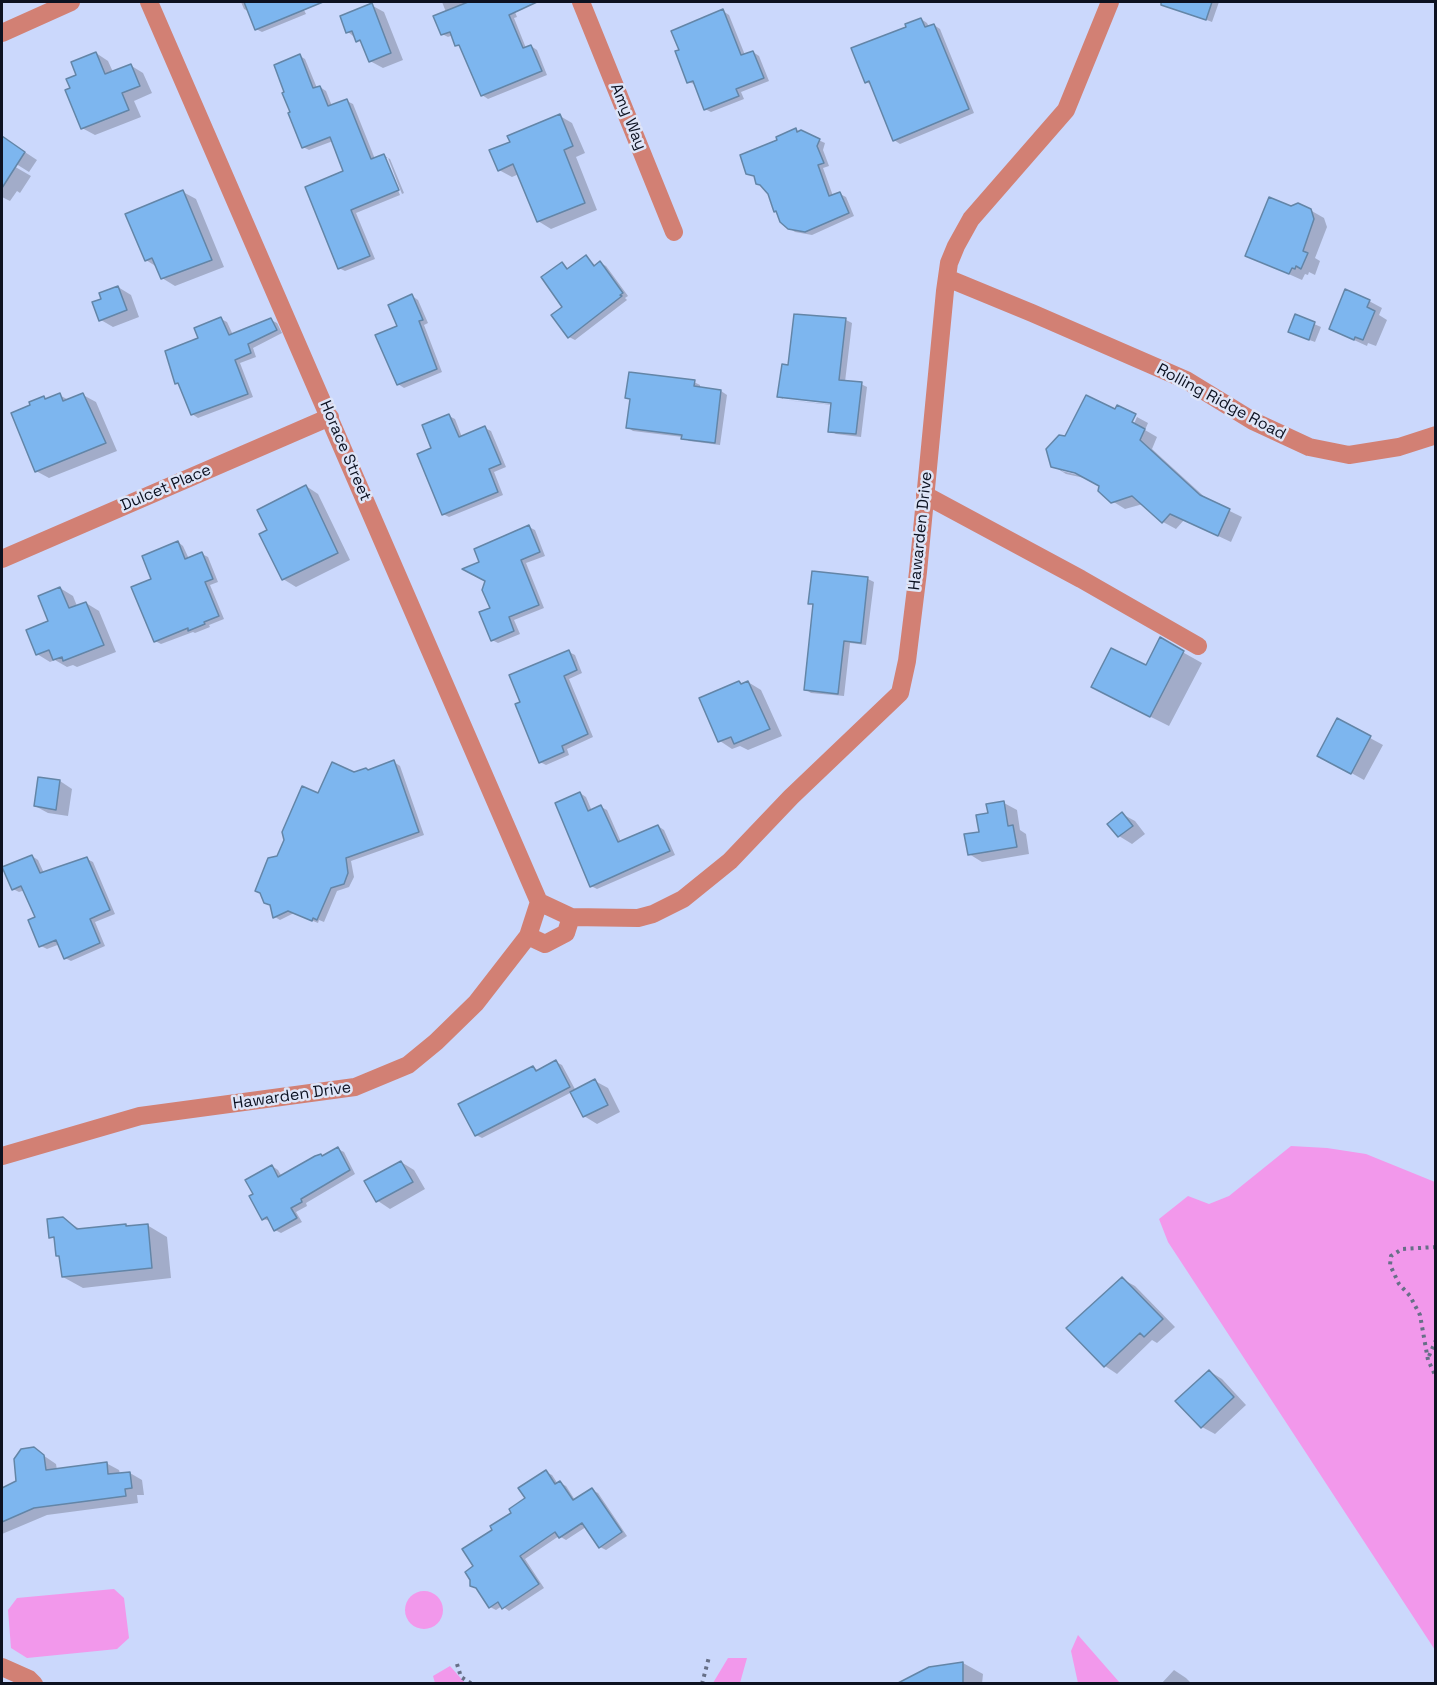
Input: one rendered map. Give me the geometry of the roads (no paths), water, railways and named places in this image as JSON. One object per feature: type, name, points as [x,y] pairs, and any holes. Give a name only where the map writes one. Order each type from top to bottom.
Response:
[{"type":"street","points":[[2,33],[71,2]]},
{"type":"street","name":"Horace Street","points":[[149,2],[539,902]]},
{"type":"street","name":"Amy Way","points":[[581,2],[674,232]]},
{"type":"street","name":"Hawarden Drive","points":[[2,1156],[140,1116],[356,1088],[408,1065],[468,1011],[528,936],[539,902],[571,916],[638,918],[653,914],[683,899],[730,861],[791,797],[900,693],[907,662],[949,263],[971,219],[1066,110],[1110,2]]},
{"type":"street","name":"Rolling Ridge Road","points":[[946,278],[1186,380],[1253,421],[1309,447],[1349,454],[1399,447],[1436,435]]},
{"type":"street","name":"Dulcet Place","points":[[2,559],[330,417]]},
{"type":"street","points":[[925,495],[1081,579],[1198,646]]},
{"type":"street","points":[[528,936],[545,944],[566,933],[571,916]]},
{"type":"street","points":[[2,1667],[34,1683]]}]
